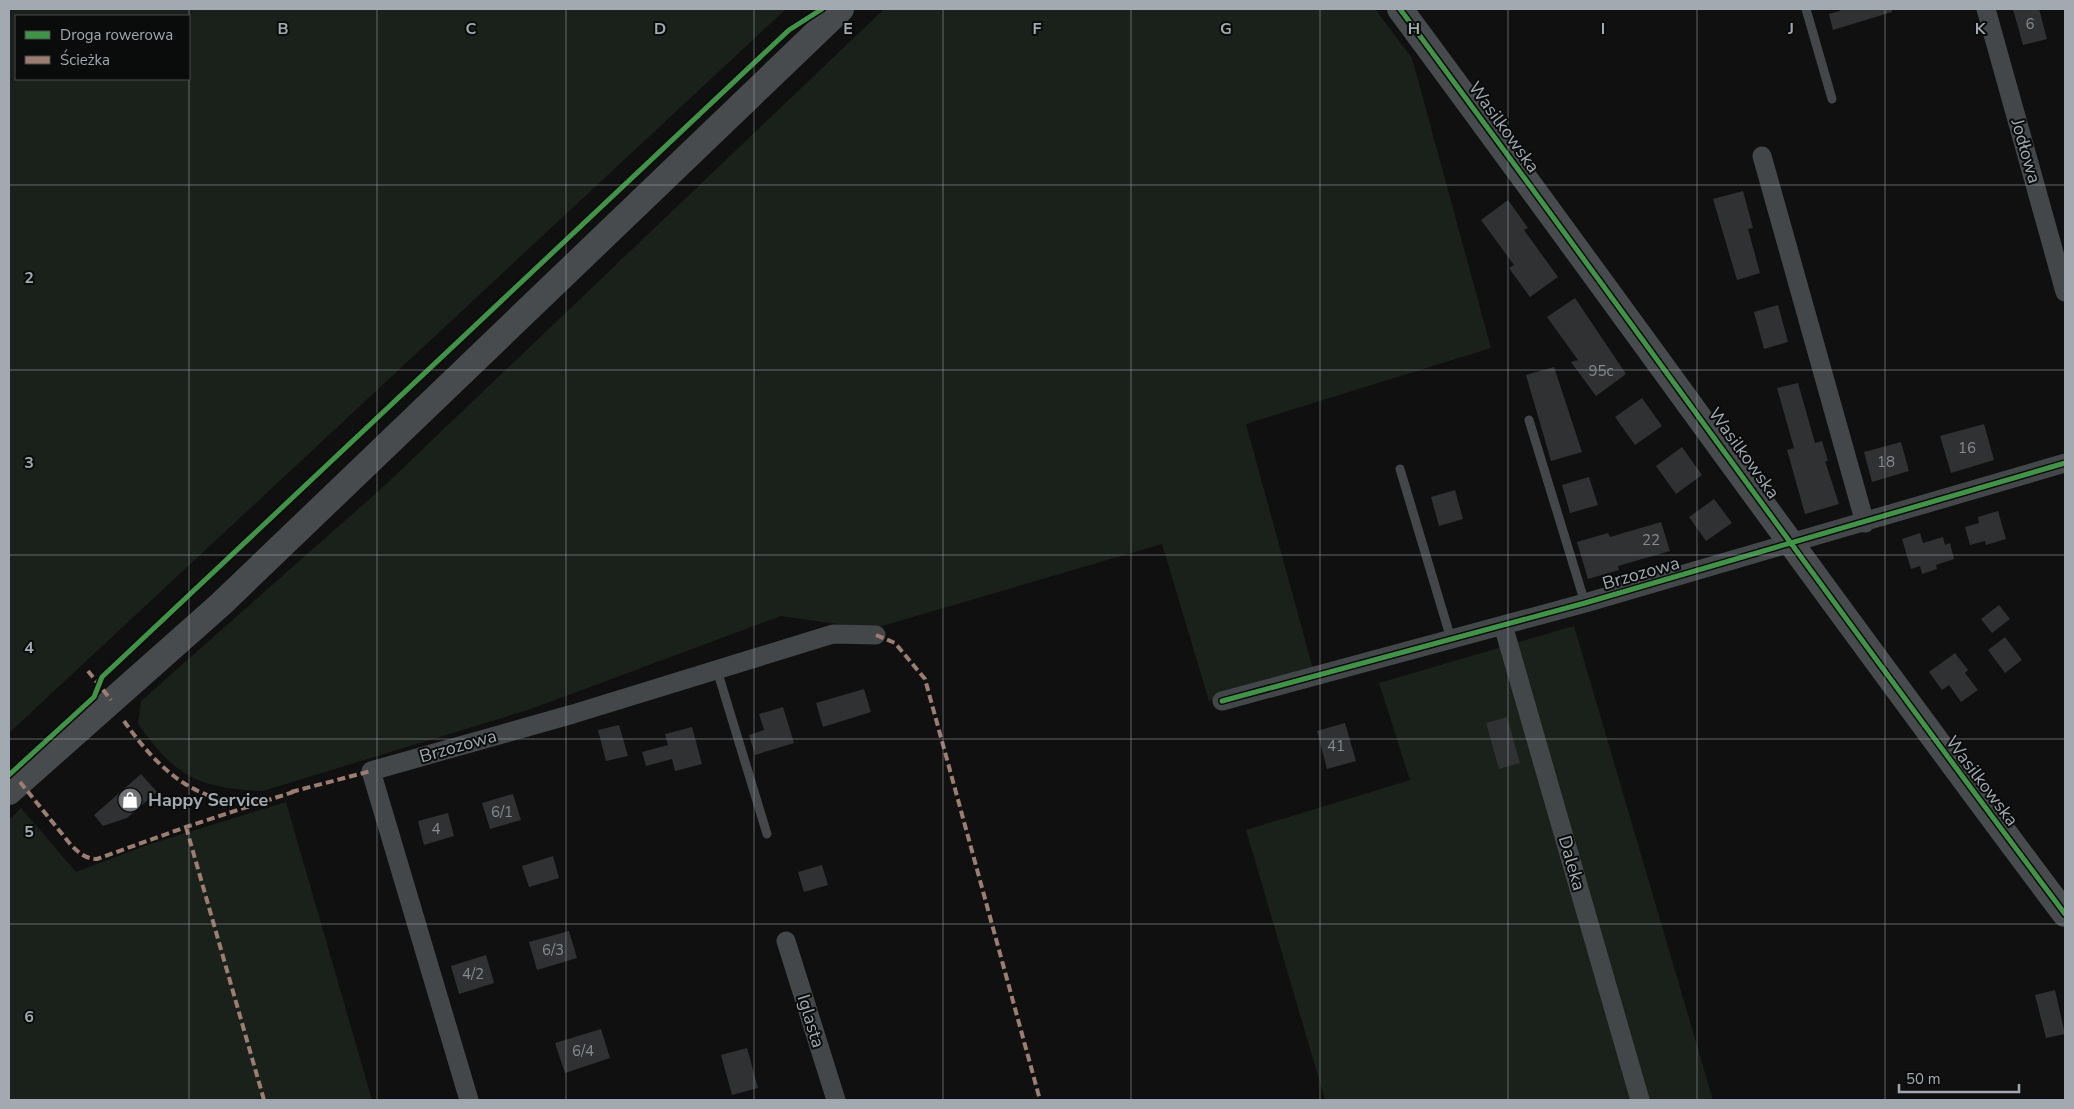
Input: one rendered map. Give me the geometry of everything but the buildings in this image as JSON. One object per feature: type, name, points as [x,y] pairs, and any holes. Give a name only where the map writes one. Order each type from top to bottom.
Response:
[{"type":"main road","points":[[9,792],[221,604],[841,9]]},
{"type":"main road","name":"Wasilkowska","points":[[1400,9],[1793,544],[1935,741],[2065,914]]},
{"type":"street","name":"Jodłowa","points":[[1986,9],[2065,292]]},
{"type":"street","points":[[1762,156],[1865,523]]},
{"type":"street","name":"Brzozowa","points":[[1222,701],[1585,603],[2065,464]]},
{"type":"street","name":"Daleka","points":[[1503,625],[1640,1100]]},
{"type":"street","name":"Brzozowa","points":[[469,1100],[371,772],[833,634],[876,635]]},
{"type":"street","name":"Iglasta","points":[[786,941],[836,1100]]},
{"type":"lane","points":[[1806,9],[1832,99]]},
{"type":"lane","points":[[1529,420],[1585,603]]},
{"type":"lane","points":[[1400,469],[1451,640]]},
{"type":"lane","points":[[717,670],[767,834]]},
{"type":"shaded area","points":[[9,9],[786,9],[9,733]]},
{"type":"shaded area","points":[[884,9],[1375,9],[1412,58],[1491,348],[1246,424],[1313,669],[1209,701],[1162,544],[872,629],[781,616],[531,709],[263,791],[221,787],[204,782],[177,768],[164,756],[138,724],[141,701],[383,487]]},
{"type":"shaded area","points":[[1574,626],[1713,1100],[1325,1100],[1246,830],[1410,780],[1379,683]]},
{"type":"shaded area","points":[[286,802],[372,1100],[9,1100],[9,820],[21,808],[76,872],[150,844]]},
{"type":"marked path","points":[[876,635],[895,643],[925,679],[1040,1100]]},
{"type":"marked path","points":[[88,671],[111,700]]},
{"type":"marked path","points":[[124,721],[149,753],[180,780],[197,790],[216,798],[236,801],[257,799]]},
{"type":"marked path","points":[[291,792],[371,771]]},
{"type":"marked path","points":[[20,782],[71,845],[83,855],[97,859],[186,827],[296,791]]},
{"type":"marked path","points":[[186,827],[264,1100]]},
{"type":"cycle path","points":[[9,775],[94,697],[102,677],[789,30],[822,9]]},
{"type":"cycle path","points":[[1400,9],[2065,914]]},
{"type":"cycle path","points":[[1222,701],[1585,603],[2065,463]]},
{"type":"place","name":"Happy Service","points":[[130,800]]}]
